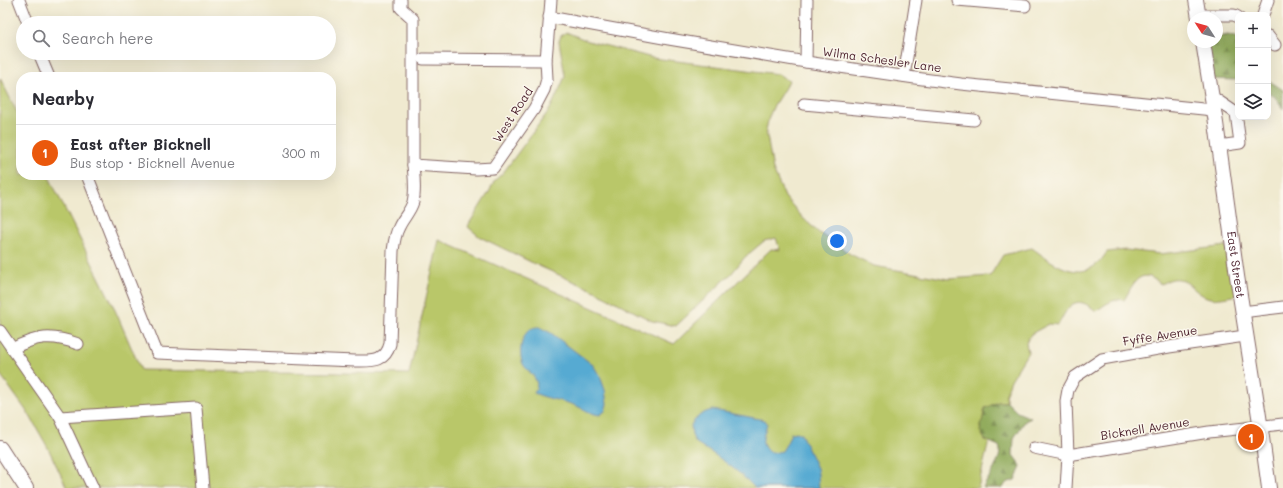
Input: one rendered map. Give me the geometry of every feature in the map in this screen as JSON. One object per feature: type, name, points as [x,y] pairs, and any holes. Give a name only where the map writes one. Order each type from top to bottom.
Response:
[{"type":"main road","points":[[1196,0],[1198,12]]},
{"type":"main road","name":"East Street","points":[[1204,48],[1269,488]]},
{"type":"main road","points":[[0,448],[26,488]]},
{"type":"street","points":[[19,0],[25,16]]},
{"type":"street","points":[[89,180],[157,354],[373,361],[380,359],[385,355],[390,344],[393,251],[395,238],[399,226],[409,212],[413,201],[415,187],[413,165],[413,19],[401,8],[401,0]]},
{"type":"street","name":"West Road","points":[[413,165],[476,169],[492,168],[540,100],[544,90],[551,0]]},
{"type":"street","points":[[806,62],[807,0]]},
{"type":"street","points":[[904,76],[916,0]]},
{"type":"street","points":[[957,0],[1025,6]]},
{"type":"street","points":[[1263,12],[1268,0]]},
{"type":"street","points":[[1223,16],[1235,16]]},
{"type":"street","name":"Wilma Schesler Lane","points":[[549,18],[806,62],[961,84],[1213,110]]},
{"type":"street","points":[[423,59],[546,60]]},
{"type":"street","points":[[42,60],[47,72]]},
{"type":"street","points":[[1211,96],[1236,113],[1240,143],[1219,146]]},
{"type":"street","points":[[804,104],[974,120]]},
{"type":"street","points":[[1242,312],[1283,308]]},
{"type":"street","points":[[0,331],[60,417],[92,488]]},
{"type":"street","name":"Fyffe Avenue","points":[[1066,488],[1068,455],[1066,401],[1068,390],[1075,377],[1102,358],[1246,336]]},
{"type":"street","points":[[12,349],[26,341],[46,337],[65,339],[78,344]]},
{"type":"street","points":[[60,417],[196,408],[203,488]]},
{"type":"street","name":"Bicknell Avenue","points":[[1034,448],[1068,455],[1209,432],[1283,424]]},
{"type":"green space","points":[[566,32],[588,41],[653,58],[778,74],[789,81],[774,105],[766,130],[773,170],[785,197],[803,218],[818,232],[850,254],[874,266],[948,279],[990,276],[1003,255],[1032,248],[1063,268],[1081,271],[1089,269],[1097,264],[1107,252],[1126,250],[1160,254],[1226,246],[1238,295],[1210,298],[1203,295],[1182,280],[1170,280],[1161,284],[1150,277],[1145,276],[1141,277],[1134,283],[1124,300],[1112,301],[1097,311],[1086,304],[1078,302],[1074,303],[1068,309],[1058,325],[1049,324],[1031,334],[1026,343],[1028,352],[1011,380],[1005,396],[1007,402],[998,402],[978,488],[67,488],[48,448],[30,416],[0,374],[0,78],[16,110],[16,180],[50,180],[112,303],[141,370],[409,374],[439,240],[674,344],[771,249],[780,250],[776,238],[764,241],[745,257],[731,274],[676,326],[652,321],[593,290],[539,266],[480,237],[468,227],[495,180],[503,173],[550,109],[565,76],[559,41],[561,36]]},
{"type":"green space","points":[[1228,35],[1235,37],[1235,80],[1208,79],[1204,48],[1223,48],[1223,36]]},
{"type":"green space","points":[[1271,82],[1283,90],[1283,109],[1275,97],[1271,94]]},
{"type":"green space","points":[[998,402],[1007,402],[1017,412],[1031,418],[1025,421],[1014,438],[1013,455],[1021,466],[1015,480],[1006,483],[1003,488],[983,488],[992,473],[1000,451],[999,446],[985,440],[980,431],[985,408]]},
{"type":"water","points":[[539,327],[551,333],[593,365],[600,376],[605,390],[607,404],[605,411],[600,415],[574,405],[534,393],[537,383],[534,376],[523,364],[521,349],[523,339],[529,330]]},
{"type":"water","points":[[713,410],[765,420],[767,423],[763,443],[766,449],[770,452],[782,451],[791,433],[797,432],[801,434],[817,468],[819,488],[755,488],[734,469],[695,442],[692,435],[691,425],[700,415]]},
{"type":"place","name":"East after Bicknell","points":[[1251,437]]}]
